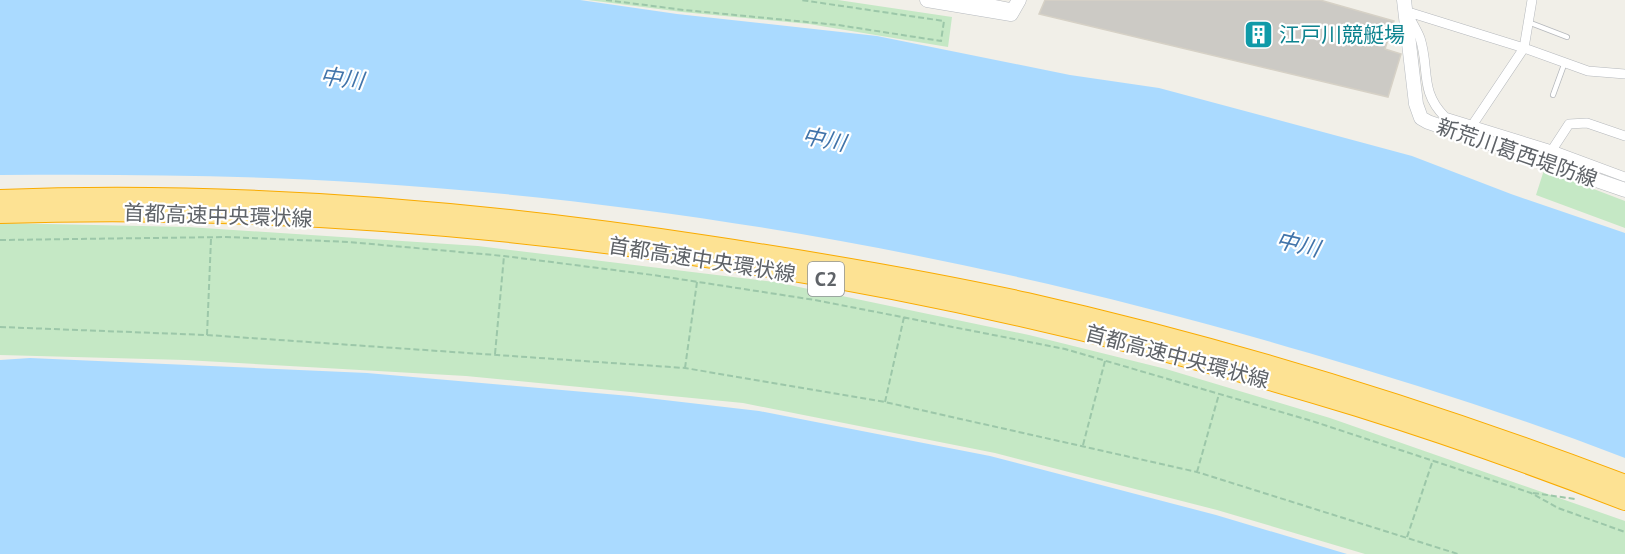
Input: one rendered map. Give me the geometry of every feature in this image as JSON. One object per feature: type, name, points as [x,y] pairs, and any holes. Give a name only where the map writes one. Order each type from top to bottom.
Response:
[{"type":"highway","name":"首都高速中央環状線","points":[[0,199],[247,200],[396,208],[584,226],[847,268],[1024,302],[1255,360],[1458,424],[1625,484]]},
{"type":"highway","name":"首都高速中央環状線","points":[[0,214],[143,213],[270,216],[428,226],[582,242],[844,282],[1023,317],[1266,381],[1358,407],[1625,501]]},
{"type":"main road","points":[[927,0],[1011,14],[1018,4]]},
{"type":"main road","name":"新荒川葛西堤防線","points":[[1406,4],[1417,112],[1421,118],[1625,190]]},
{"type":"street","points":[[973,0],[1018,4]]},
{"type":"street","points":[[1471,127],[1524,48],[1532,0]]},
{"type":"street","points":[[1406,4],[1588,71],[1625,74]]},
{"type":"street","points":[[1406,4],[1419,36],[1425,80],[1434,106],[1445,117],[1471,127],[1552,150],[1625,177]]},
{"type":"street","points":[[1552,150],[1569,124],[1587,123],[1625,136]]},
{"type":"lane","points":[[1528,22],[1567,37]]},
{"type":"lane","points":[[1553,95],[1565,62]]},
{"type":"path","points":[[606,0],[838,25],[941,40],[944,21],[801,0]]},
{"type":"path","points":[[207,335],[212,237]]},
{"type":"path","points":[[0,240],[212,237],[349,242],[504,256],[815,300],[1065,349],[1105,360],[1433,460],[1531,493],[1558,508],[1625,532]]},
{"type":"path","points":[[495,354],[504,256]]},
{"type":"path","points":[[685,368],[697,282]]},
{"type":"path","points":[[885,402],[904,316]]},
{"type":"path","points":[[0,327],[207,335],[685,368],[885,402],[1197,472],[1458,554]]},
{"type":"path","points":[[1083,445],[1105,360]]},
{"type":"path","points":[[1197,472],[1219,393]]},
{"type":"path","points":[[1407,537],[1433,460]]},
{"type":"green space","points":[[588,0],[838,0],[952,17],[948,47],[809,24]]},
{"type":"green space","points":[[1544,170],[1625,201],[1625,228],[1536,195]]},
{"type":"green space","points":[[0,223],[188,227],[478,246],[775,282],[1029,335],[1166,369],[1330,418],[1625,521],[1625,554],[1365,554],[1217,510],[995,453],[743,403],[466,376],[185,360],[0,355]]},
{"type":"water","name":"中川","points":[[0,0],[580,0],[677,14],[877,36],[1070,75],[1159,88],[1412,156],[1511,194],[1625,233],[1625,458],[1508,415],[1428,389],[1193,320],[960,264],[842,241],[606,205],[486,192],[275,178],[0,175]]},
{"type":"water","points":[[30,358],[367,373],[630,396],[759,411],[990,456],[1216,515],[1347,554],[0,554],[0,360]]},
{"type":"building","name":"江戸川競艇場","points":[[1045,0],[1320,0],[1394,21],[1385,49],[1401,54],[1388,97],[1039,14]]},
{"type":"place","name":"江戸川競艇場","points":[[1258,35]]}]
